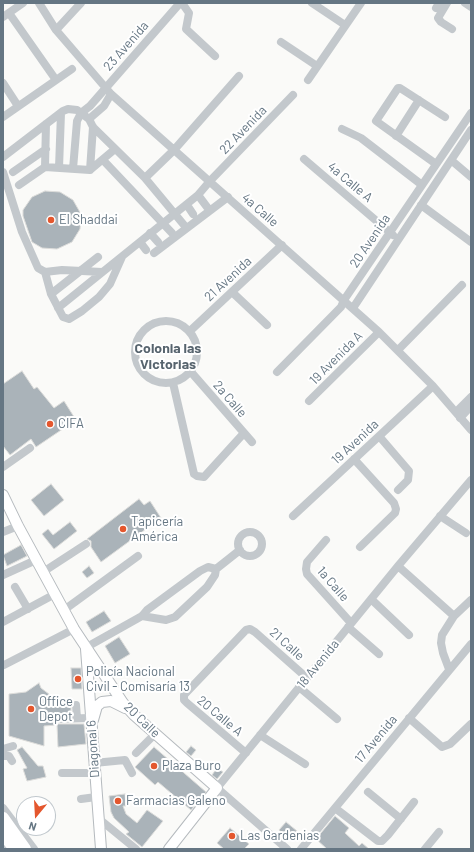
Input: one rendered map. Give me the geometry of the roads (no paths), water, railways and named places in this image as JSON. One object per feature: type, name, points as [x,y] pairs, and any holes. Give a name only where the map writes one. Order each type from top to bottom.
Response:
[{"type":"highway","points":[[3,818],[25,849]]},
{"type":"highway","points":[[3,834],[15,849]]},
{"type":"main road","name":"20 Calle","points":[[3,495],[36,560],[85,648],[130,711],[217,788]]},
{"type":"main road","name":"Diagonal 6","points":[[85,648],[101,849]]},
{"type":"main road","points":[[91,733],[94,714],[97,706],[102,702],[115,702],[130,711]]},
{"type":"main road","name":"18 Avenida","points":[[168,849],[217,788]]},
{"type":"street","points":[[23,3],[6,15],[56,80]]},
{"type":"street","name":"4a Calle","points":[[39,3],[56,30],[108,91],[379,332],[433,386],[471,430]]},
{"type":"street","points":[[56,30],[81,3]]},
{"type":"street","points":[[181,3],[189,13],[186,29],[215,56]]},
{"type":"street","name":"23 Avenida","points":[[108,91],[181,3]]},
{"type":"street","points":[[312,3],[345,25]]},
{"type":"street","points":[[308,80],[361,3]]},
{"type":"street","points":[[446,3],[438,18],[441,22],[452,29]]},
{"type":"street","points":[[465,3],[471,7]]},
{"type":"street","points":[[281,42],[317,66]]},
{"type":"street","points":[[3,117],[72,70]]},
{"type":"street","points":[[146,178],[174,150],[239,76]]},
{"type":"street","points":[[3,84],[18,106]]},
{"type":"street","points":[[436,164],[376,121],[398,88],[445,117]]},
{"type":"street","points":[[73,169],[77,121],[81,113],[108,91]]},
{"type":"street","points":[[89,120],[104,106],[108,91]]},
{"type":"street","name":"22 Avenida","points":[[58,308],[198,195],[293,95]]},
{"type":"street","points":[[396,136],[419,100]]},
{"type":"street","points":[[3,157],[61,113],[71,109],[81,113],[89,120],[93,127],[146,178],[184,225]]},
{"type":"street","points":[[59,168],[61,113]]},
{"type":"street","name":"20 Avenida","points":[[277,372],[341,307],[344,300],[471,113]]},
{"type":"street","points":[[45,167],[46,124]]},
{"type":"street","points":[[90,170],[93,127]]},
{"type":"street","points":[[342,129],[361,138],[422,185]]},
{"type":"street","name":"20 Avenida","points":[[353,308],[471,130]]},
{"type":"street","points":[[19,185],[45,167],[90,170],[115,149]]},
{"type":"street","points":[[13,172],[46,150]]},
{"type":"street","name":"4a Calle A","points":[[304,159],[399,240]]},
{"type":"street","points":[[103,160],[172,233]]},
{"type":"street","points":[[451,160],[471,177]]},
{"type":"street","points":[[3,172],[30,252],[38,268],[45,272],[62,270],[102,272]]},
{"type":"street","points":[[198,195],[207,208]]},
{"type":"street","points":[[140,242],[150,252],[228,197]]},
{"type":"street","points":[[187,204],[194,214]]},
{"type":"street","points":[[421,205],[471,242]]},
{"type":"street","points":[[150,234],[158,242]]},
{"type":"street","name":"21 Avenida","points":[[190,331],[282,245]]},
{"type":"street","points":[[45,272],[51,294],[63,317],[66,319],[82,311],[99,297],[110,284],[122,256]]},
{"type":"street","points":[[51,294],[98,257]]},
{"type":"street","points":[[398,350],[462,285]]},
{"type":"street","points":[[232,292],[266,325]]},
{"type":"street","points":[[170,321],[178,323],[190,331],[198,348],[197,361],[191,372],[183,379],[173,383],[158,383],[146,376],[137,364],[135,357],[136,343],[144,330],[156,322],[170,321]]},
{"type":"street","name":"19 Avenida A","points":[[309,401],[379,332]]},
{"type":"street","name":"2a Calle","points":[[191,372],[252,442]]},
{"type":"street","points":[[173,383],[194,474],[199,477],[204,477],[244,433]]},
{"type":"street","name":"19 Avenida","points":[[293,516],[433,386]]},
{"type":"street","points":[[458,415],[471,396]]},
{"type":"street","points":[[458,415],[471,406]]},
{"type":"street","points":[[379,436],[409,471],[408,480],[398,490]]},
{"type":"street","points":[[3,467],[30,448]]},
{"type":"street","points":[[354,459],[394,503],[395,513],[360,547]]},
{"type":"street","name":"18 Avenida","points":[[217,788],[398,566],[471,480]]},
{"type":"street","points":[[440,516],[466,533]]},
{"type":"street","points":[[3,532],[18,526]]},
{"type":"street","name":"1a Calle","points":[[326,540],[307,562],[307,574],[350,625],[379,654]]},
{"type":"street","points":[[43,572],[86,544]]},
{"type":"street","points":[[142,616],[166,620],[175,617],[207,587],[215,575],[216,569],[240,550]]},
{"type":"street","points":[[64,610],[138,556]]},
{"type":"street","points":[[3,575],[36,560]]},
{"type":"street","points":[[398,566],[454,616]]},
{"type":"street","points":[[85,648],[142,616],[147,610],[200,571],[208,567],[216,569]]},
{"type":"street","points":[[16,586],[28,609]]},
{"type":"street","points":[[3,622],[55,594]]},
{"type":"street","points":[[371,599],[410,635]]},
{"type":"street","points":[[450,669],[442,648],[442,635],[454,616],[471,600]]},
{"type":"street","points":[[4,665],[74,629]]},
{"type":"street","name":"21 Calle","points":[[184,695],[246,630],[250,629],[307,678]]},
{"type":"street","name":"17 Avenida","points":[[301,849],[471,644]]},
{"type":"street","points":[[299,687],[337,719]]},
{"type":"street","name":"20 Calle A","points":[[184,695],[184,700],[187,704],[246,753]]},
{"type":"street","points":[[76,705],[77,718]]},
{"type":"street","points":[[56,719],[90,718]]},
{"type":"street","points":[[409,718],[442,747],[450,744],[471,724]]},
{"type":"street","points":[[136,753],[155,734]]},
{"type":"street","name":"20 Calle A","points":[[260,735],[305,764]]},
{"type":"street","points":[[3,749],[14,746]]},
{"type":"street","points":[[3,756],[9,756],[12,761]]},
{"type":"street","points":[[62,773],[94,768],[125,760],[132,773]]},
{"type":"street","name":"20 Calle","points":[[217,788],[287,849]]},
{"type":"street","points":[[368,792],[401,819]]},
{"type":"street","points":[[82,799],[96,797]]},
{"type":"street","points":[[334,808],[378,841],[382,841],[414,802]]},
{"type":"street","points":[[3,808],[34,849]]},
{"type":"street","points":[[98,818],[131,847]]},
{"type":"street","points":[[425,849],[439,832]]},
{"type":"place","name":"El Shaddai","points":[[51,220]]},
{"type":"place","name":"CIFA","points":[[50,424]]},
{"type":"place","name":"Tapicería América","points":[[123,529]]},
{"type":"place","name":"Policía Nacional Civil - Comisaría 13","points":[[78,679]]},
{"type":"place","name":"Office Depot","points":[[31,709]]},
{"type":"place","name":"Plaza Buro","points":[[154,766]]},
{"type":"place","name":"Farmacias Galeno","points":[[118,801]]},
{"type":"place","name":"Las Gardenias","points":[[232,836]]},
{"type":"district","name":"Colonia las Victorias","points":[[168,356]]}]
